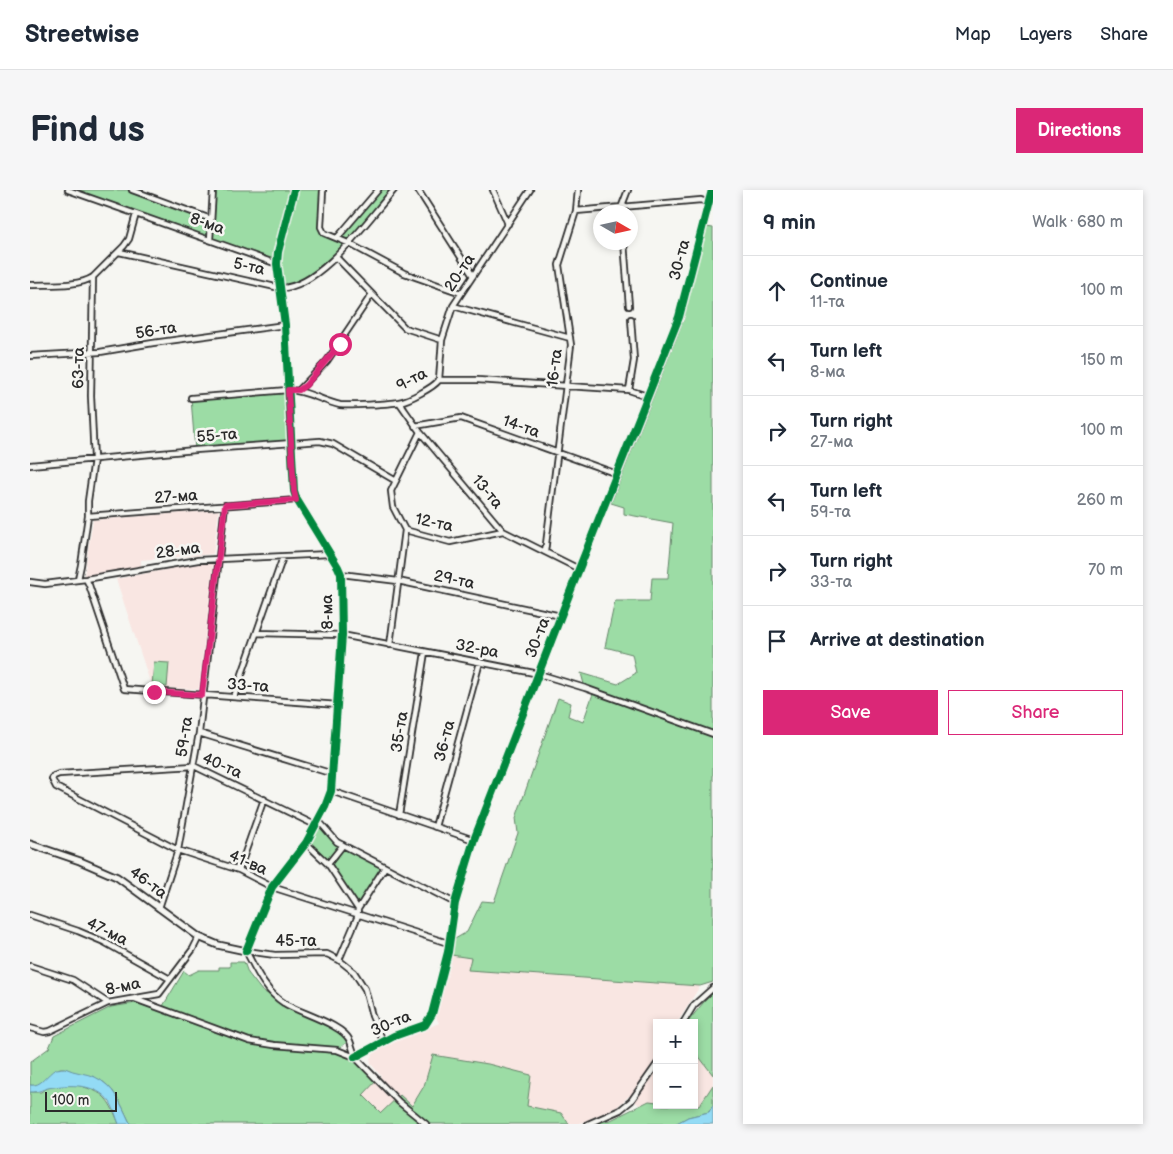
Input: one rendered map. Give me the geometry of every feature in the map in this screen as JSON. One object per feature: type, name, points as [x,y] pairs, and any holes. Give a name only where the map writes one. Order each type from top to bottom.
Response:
[{"type":"street","name":"8-ма","points":[[68,190],[277,264],[284,325],[294,491],[296,500],[341,574],[342,635],[331,791],[306,843],[272,887],[246,951]]},
{"type":"street","name":"8-ма","points":[[132,190],[211,218]]},
{"type":"street","points":[[210,240],[213,190]]},
{"type":"street","points":[[277,264],[278,252],[294,190]]},
{"type":"street","points":[[323,190],[321,227],[324,233],[348,243],[404,272],[461,293]]},
{"type":"street","points":[[336,238],[378,190]]},
{"type":"street","name":"5-та","points":[[119,252],[280,288],[290,288],[321,271],[336,257],[394,190]]},
{"type":"street","points":[[418,190],[473,276]]},
{"type":"street","points":[[494,190],[508,224]]},
{"type":"street","name":"20-та","points":[[439,380],[442,340],[453,306],[530,190]]},
{"type":"street","name":"16-та","points":[[545,552],[571,345],[559,265],[576,211],[578,190]]},
{"type":"street","points":[[623,205],[628,190]]},
{"type":"street","name":"30-та","points":[[355,1057],[383,1042],[425,1025],[430,1019],[448,952],[455,903],[474,840],[679,317],[712,190]]},
{"type":"street","points":[[638,208],[701,200],[709,203]]},
{"type":"street","points":[[576,211],[593,211]]},
{"type":"street","points":[[30,285],[88,281],[119,252],[128,239],[136,214]]},
{"type":"street","points":[[625,250],[629,306]]},
{"type":"street","points":[[336,257],[406,328],[442,340]]},
{"type":"street","name":"63-та","points":[[78,579],[82,565],[94,458],[91,396],[93,277]]},
{"type":"street","points":[[299,390],[327,361],[372,294]]},
{"type":"street","points":[[453,306],[570,338]]},
{"type":"street","points":[[629,390],[634,360],[631,319]]},
{"type":"street","name":"56-та","points":[[30,356],[100,352],[284,325]]},
{"type":"street","name":"9-та","points":[[191,398],[299,390],[342,405],[400,402],[435,386],[439,380],[477,380],[629,390],[647,396]]},
{"type":"street","name":"13-та","points":[[400,402],[415,426],[503,531],[579,569]]},
{"type":"street","name":"14-та","points":[[415,426],[461,418],[617,474]]},
{"type":"street","points":[[391,490],[420,432]]},
{"type":"street","name":"55-та","points":[[30,465],[94,458],[320,441],[333,444],[396,481]]},
{"type":"street","name":"12-та","points":[[390,477],[393,508],[405,530],[450,542],[503,531]]},
{"type":"street","name":"27-ма","points":[[88,516],[296,500]]},
{"type":"street","name":"59-та","points":[[159,908],[178,850],[194,766],[225,505]]},
{"type":"street","points":[[390,645],[405,530]]},
{"type":"street","name":"28-ма","points":[[30,582],[45,584],[86,579],[177,563],[218,559],[330,554]]},
{"type":"street","points":[[234,697],[283,557]]},
{"type":"street","name":"29-та","points":[[341,574],[398,581],[561,616]]},
{"type":"street","name":"33-та","points":[[86,579],[124,689],[338,705]]},
{"type":"street","name":"32-ра","points":[[257,633],[342,635],[539,674],[594,691],[713,734]]},
{"type":"street","name":"35-та","points":[[399,815],[425,652]]},
{"type":"street","name":"36-та","points":[[435,827],[480,662]]},
{"type":"street","points":[[199,733],[333,774]]},
{"type":"street","name":"40-та","points":[[52,779],[58,774],[194,766],[317,822],[337,842],[455,903]]},
{"type":"street","name":"41-ва","points":[[52,779],[56,787],[178,850],[239,870],[272,887],[358,912],[448,943]]},
{"type":"street","points":[[331,791],[474,840]]},
{"type":"street","points":[[239,870],[264,799]]},
{"type":"street","points":[[306,843],[328,864],[358,912]]},
{"type":"street","name":"46-та","points":[[30,844],[80,860],[117,877],[199,937],[218,945],[246,951]]},
{"type":"street","points":[[328,864],[343,845]]},
{"type":"street","points":[[339,960],[358,912],[385,867]]},
{"type":"street","name":"47-ма","points":[[30,915],[104,942],[170,979]]},
{"type":"street","name":"8-ма","points":[[30,1028],[44,1032],[50,1031],[108,1003],[159,994],[193,949],[199,937]]},
{"type":"street","points":[[246,951],[258,976],[269,989],[284,1003],[341,1032],[350,1040],[355,1057]]},
{"type":"street","name":"45-та","points":[[246,951],[274,955],[327,954],[339,960],[354,972],[365,988],[372,1016],[383,1042]]},
{"type":"street","points":[[30,966],[74,980],[108,1003]]},
{"type":"street","points":[[685,1019],[694,1005],[713,988]]},
{"type":"street","points":[[158,1006],[159,994]]},
{"type":"street","points":[[136,999],[249,1042],[274,1046],[337,1050],[355,1057],[399,1102],[426,1124]]},
{"type":"street","points":[[588,1124],[620,1110],[631,1101],[653,1070]]},
{"type":"shaded area","points":[[219,510],[213,554],[141,560],[141,566],[84,576],[93,520]]},
{"type":"shaded area","points":[[196,564],[214,564],[199,689],[152,688],[116,579]]},
{"type":"shaded area","points":[[451,955],[471,958],[469,970],[700,986],[679,1019],[653,1019],[653,1102],[639,1105],[629,1096],[617,1107],[578,1124],[569,1124],[561,1113],[527,1106],[531,1075],[488,1064],[434,1055],[424,1086],[412,1106],[381,1113],[362,1095],[381,1076],[371,1064],[370,1058],[377,1050],[439,1023],[435,1015]]},
{"type":"shaded area","points":[[698,1055],[713,1075],[713,1085],[699,1106]]},
{"type":"green space","points":[[68,190],[132,190],[211,218],[213,190],[323,190],[321,227],[324,233],[336,238],[378,190],[394,190],[340,251],[305,281],[280,288],[277,264]]},
{"type":"green space","points":[[706,227],[713,228],[713,982],[700,986],[468,970],[471,958],[451,955],[448,943],[467,932],[482,901],[494,902],[518,833],[516,818],[558,698],[571,703],[568,716],[583,722],[594,691],[585,688],[581,673],[618,684],[636,673],[632,654],[605,647],[615,601],[650,601],[652,578],[668,578],[673,523],[624,514],[624,507],[611,503],[683,321]]},
{"type":"green space","points":[[288,390],[291,442],[195,450],[191,398]]},
{"type":"green space","points":[[154,662],[169,663],[167,687],[152,686]]},
{"type":"green space","points":[[318,820],[337,842],[385,867],[358,909],[328,864],[306,843]]},
{"type":"green space","points":[[230,962],[244,962],[248,973],[262,991],[332,1025],[350,1040],[338,1049],[347,1053],[378,1079],[363,1095],[381,1113],[400,1095],[412,1106],[424,1086],[433,1055],[488,1064],[531,1075],[527,1106],[561,1113],[569,1124],[132,1124],[111,1089],[93,1077],[61,1068],[53,1072],[41,1083],[30,1085],[30,1062],[49,1048],[54,1036],[111,1007],[136,1003],[160,1011],[184,971],[189,975],[199,970],[219,970],[219,967],[230,967]]},
{"type":"green space","points":[[713,993],[713,1075],[698,1055],[698,1019],[690,1019]]},
{"type":"green space","points":[[73,1084],[91,1089],[103,1096],[111,1106],[119,1124],[30,1124],[30,1092],[41,1092],[46,1088]]},
{"type":"green space","points":[[713,1085],[713,1105],[709,1112],[688,1117],[675,1124],[587,1124],[611,1120],[649,1101],[653,1102],[653,1109],[698,1109]]},
{"type":"water","points":[[65,1068],[95,1077],[107,1085],[116,1096],[132,1124],[119,1124],[110,1102],[97,1091],[90,1088],[65,1086],[30,1092],[30,1085],[38,1084],[56,1069]]},
{"type":"water","points":[[713,1105],[713,1124],[675,1124],[688,1117],[709,1112]]},
{"type":"cycle path","points":[[246,951],[272,887],[306,843],[325,807],[331,791],[342,635],[341,574],[297,500],[294,491],[285,325],[277,264],[278,252],[294,190]]},
{"type":"cycle path","points":[[355,1057],[394,1036],[425,1025],[432,1014],[448,952],[455,903],[474,840],[679,317],[712,190]]},
{"type":"route","points":[[154,692],[202,695],[225,505],[296,500],[288,390],[299,390],[306,385],[340,344]]}]
